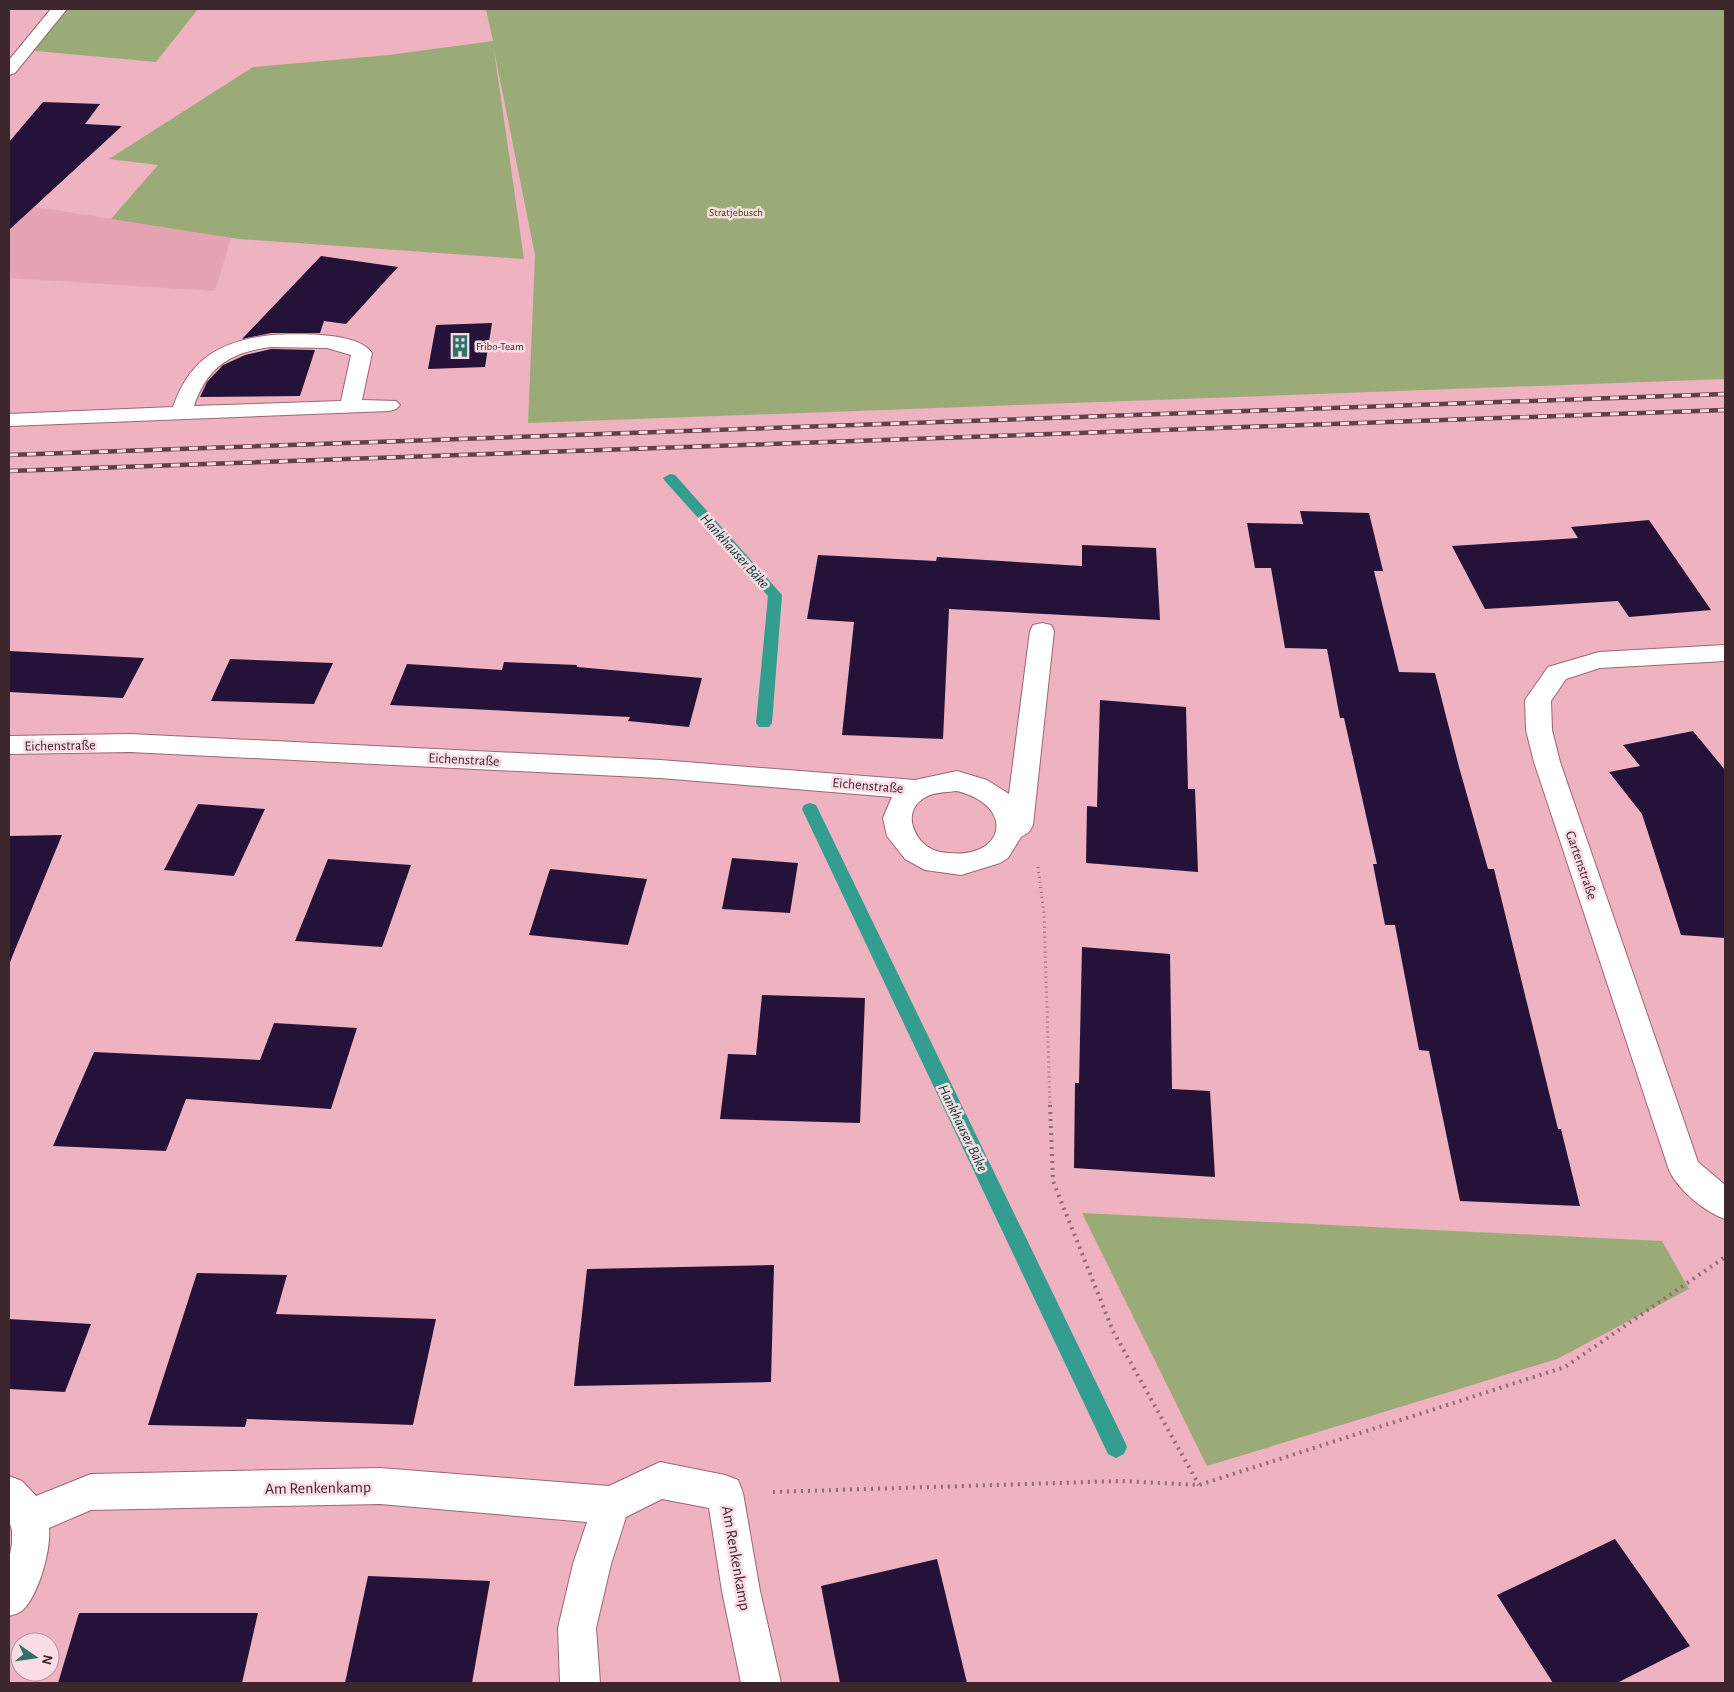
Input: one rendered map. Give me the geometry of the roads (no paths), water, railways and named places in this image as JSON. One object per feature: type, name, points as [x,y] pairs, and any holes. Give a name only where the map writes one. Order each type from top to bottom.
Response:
[{"type":"street","points":[[9,70],[59,9]]},
{"type":"street","points":[[181,413],[192,385],[208,366],[234,347],[269,340],[349,344],[362,353],[350,406]]},
{"type":"street","points":[[9,420],[389,405]]},
{"type":"street","name":"Eichenstraße","points":[[1010,831],[1019,825],[1042,631]]},
{"type":"street","name":"Gartenstraße","points":[[1725,653],[1599,660],[1557,673],[1538,700],[1539,730],[1547,762],[1685,1170],[1725,1205]]},
{"type":"street","name":"Eichenstraße","points":[[9,745],[130,744],[641,768],[919,790]]},
{"type":"street","name":"Eichenstraße","points":[[940,782],[957,782],[987,791],[998,799],[1006,808],[1010,819],[1010,831],[1004,844],[992,856],[974,863],[955,865],[936,863],[918,856],[905,845],[897,831],[897,817],[902,803],[919,790],[940,782]]},
{"type":"street","name":"Am Renkenkamp","points":[[19,1506],[91,1492],[380,1486],[612,1506],[660,1480],[725,1493],[741,1591],[761,1683]]},
{"type":"street","points":[[9,1597],[26,1570],[32,1542],[19,1506]]},
{"type":"street","points":[[580,1683],[577,1628],[592,1564],[612,1506]]},
{"type":"waterway","name":"Hankhauser Bäke","points":[[670,478],[775,595],[764,723]]},
{"type":"waterway","name":"Hankhauser Bäke","points":[[810,809],[1116,1447]]},
{"type":"railway","points":[[9,455],[1725,394]]},
{"type":"railway","points":[[9,471],[1725,410]]},
{"type":"place","name":"Fribo-Team","points":[[460,346]]},
{"type":"park label","name":"Stratjebusch","points":[[736,212]]}]
